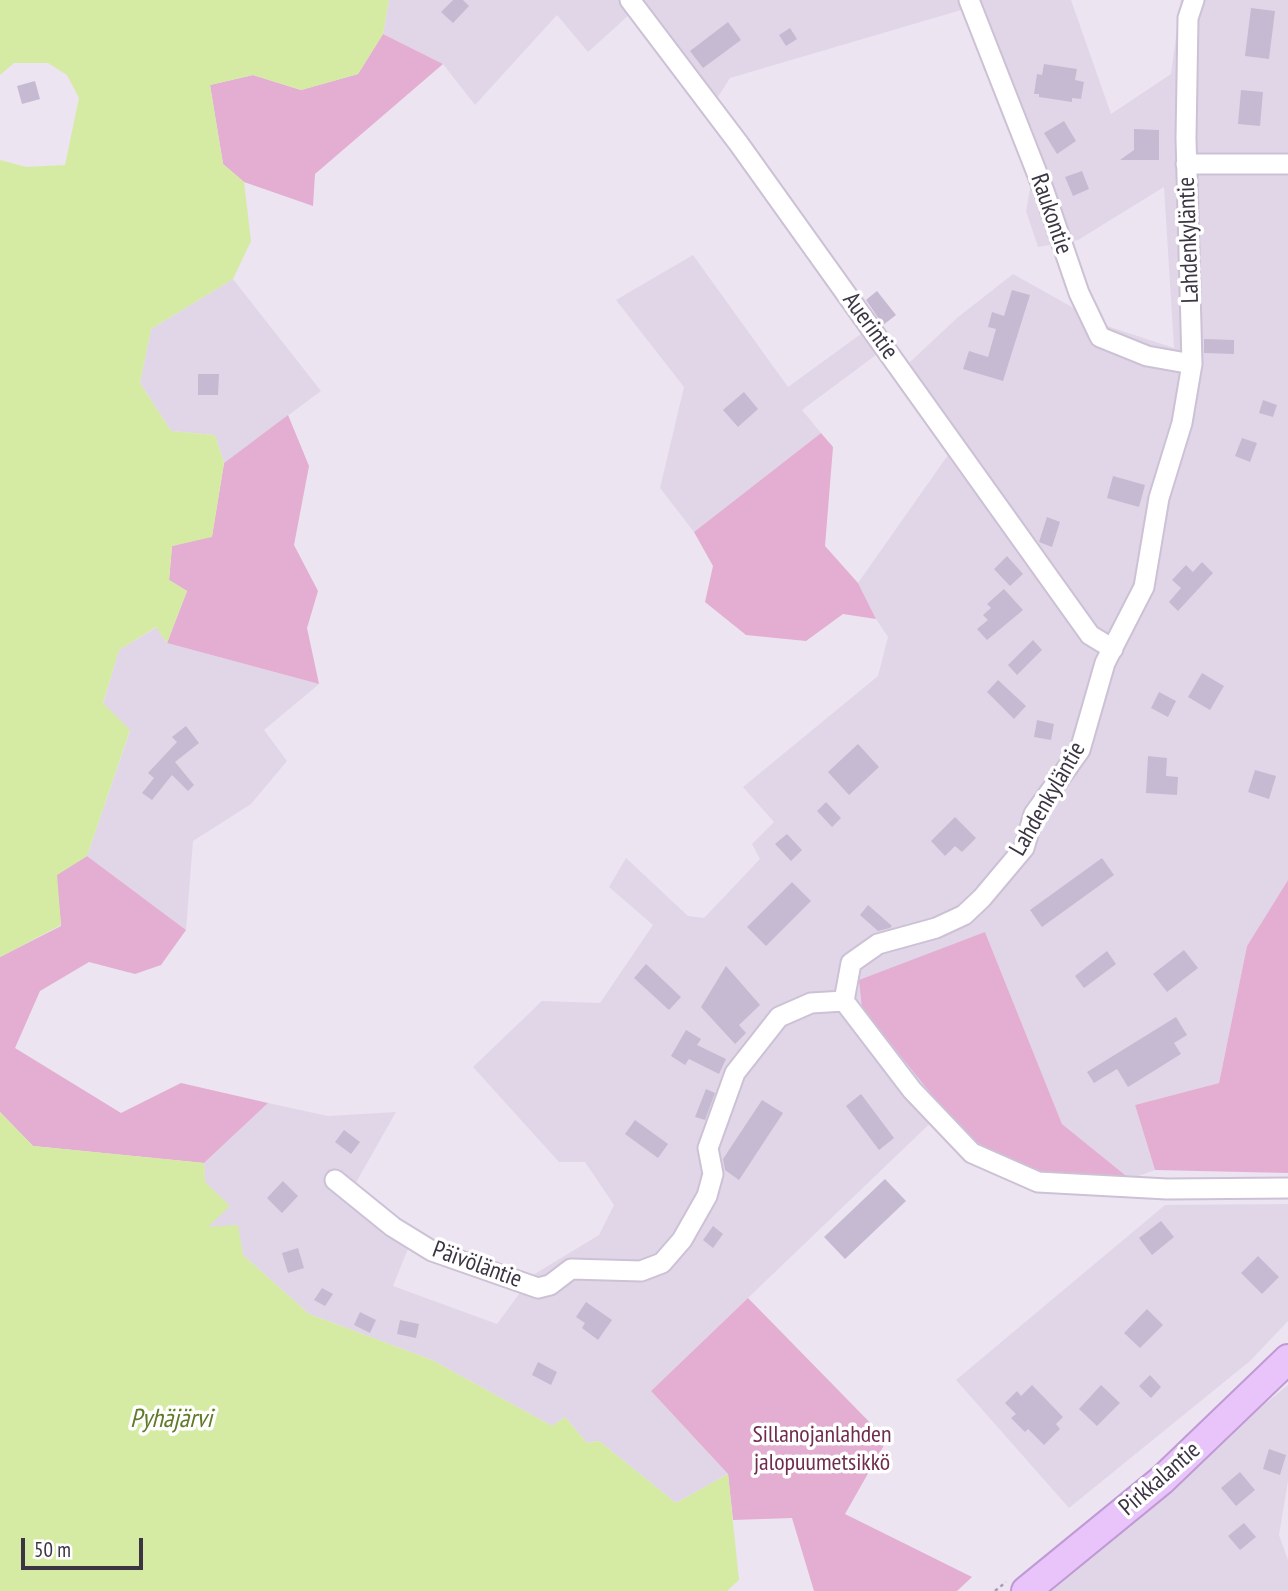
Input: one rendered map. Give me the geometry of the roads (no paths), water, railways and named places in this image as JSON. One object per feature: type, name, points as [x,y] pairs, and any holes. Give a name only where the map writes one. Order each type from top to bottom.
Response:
[{"type":"street","name":"Auerintie","points":[[630,0],[740,144],[1090,635],[1112,649]]},
{"type":"street","name":"Raukontie","points":[[969,0],[1044,191],[1079,293],[1100,337],[1147,356],[1192,364]]},
{"type":"street","name":"Lahdenkyläntie","points":[[844,1001],[851,963],[878,944],[936,928],[964,915],[1024,848],[1034,814],[1080,750],[1105,663],[1144,587],[1159,498],[1182,423],[1192,364],[1186,164],[1188,18],[1194,0]]},
{"type":"street","points":[[1186,164],[1288,164]]},
{"type":"street","points":[[844,1001],[912,1090],[972,1153],[1038,1182],[1167,1189],[1288,1188]]},
{"type":"street","name":"Päivöläntie","points":[[335,1180],[393,1227],[432,1251],[538,1288],[550,1285],[572,1269],[642,1271],[662,1262],[682,1240],[707,1196],[713,1174],[708,1148],[734,1073],[779,1017],[811,1003],[844,1001]]},
{"type":"street","name":"Pirkkalantie","points":[[1026,1591],[1162,1480],[1288,1359]]},
{"type":"water","points":[[0,0],[389,0],[383,34],[358,74],[301,90],[253,75],[210,85],[223,164],[244,182],[251,241],[233,279],[151,329],[140,383],[171,431],[215,435],[224,463],[212,537],[172,546],[169,580],[187,591],[167,643],[156,627],[119,650],[103,703],[130,730],[87,856],[57,875],[61,925],[0,957],[0,160],[26,167],[65,165],[79,98],[67,75],[48,63],[14,63],[0,75]]},
{"type":"water","name":"Pyhäjärvi","points":[[0,1112],[33,1146],[204,1163],[205,1182],[230,1206],[208,1227],[238,1225],[243,1255],[309,1314],[432,1360],[552,1426],[565,1417],[587,1443],[599,1441],[676,1503],[728,1474],[739,1580],[727,1591],[0,1591]]},
{"type":"park label","name":"Sillanojanlahden jalopuumetsikkö","points":[[822,1449]]}]
